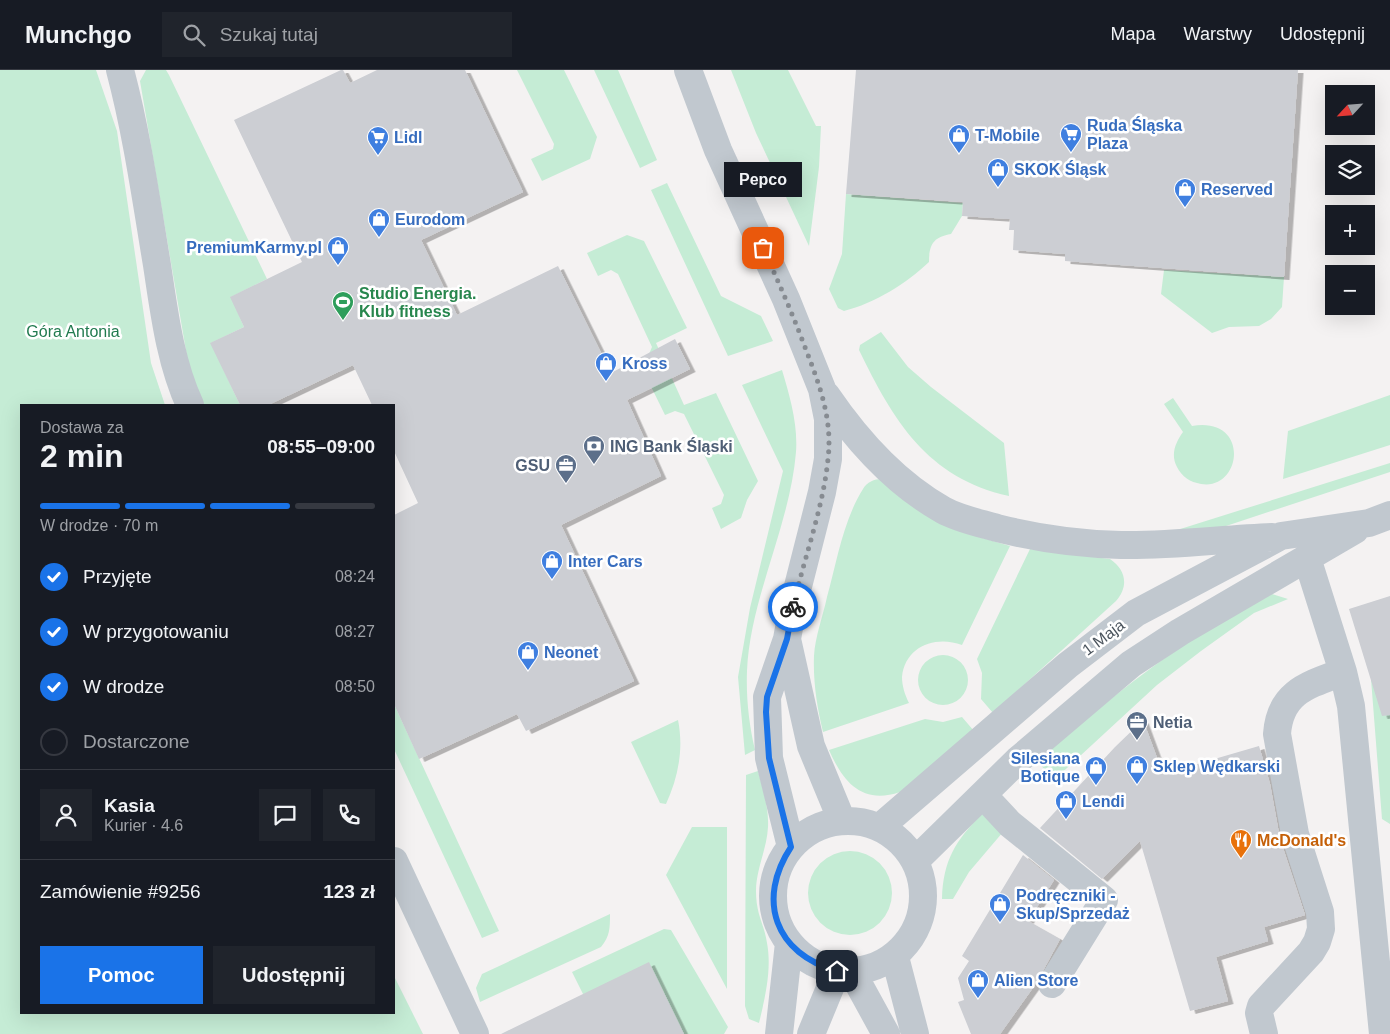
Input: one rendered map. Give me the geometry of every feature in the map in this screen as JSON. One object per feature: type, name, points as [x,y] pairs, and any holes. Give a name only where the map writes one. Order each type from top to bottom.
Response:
[{"type":"street","points":[[120,70],[135,127],[161,290],[179,382],[190,404]]},
{"type":"street","points":[[688,70],[718,150],[786,298],[822,389],[828,419],[828,459],[822,492],[793,606],[787,639],[767,697],[766,727],[769,758],[791,847]]},
{"type":"street","points":[[822,389],[846,424],[912,490],[945,511],[984,524],[1023,534],[1120,545],[1281,536]]},
{"type":"street","name":"1 Maja","points":[[880,827],[1068,664],[1106,634],[1162,598],[1281,536],[1379,519]]},
{"type":"street","name":"1 Maja","points":[[915,861],[1018,760],[1131,664],[1180,632],[1307,558],[1379,519]]},
{"type":"street","points":[[1307,558],[1343,672],[1351,706],[1383,1034]]},
{"type":"street","points":[[787,639],[811,746],[842,820]]},
{"type":"street","points":[[1264,1034],[1259,1013],[1261,1006],[1311,952],[1322,928],[1320,912],[1295,834],[1277,734],[1278,718],[1282,707],[1301,690],[1343,672]]},
{"type":"street","points":[[982,795],[1010,824],[1104,900],[1052,984]]},
{"type":"street","points":[[842,820],[862,821],[880,827],[901,841],[915,861],[924,886],[923,912],[913,937],[895,956],[867,970],[844,972],[819,966],[803,957],[789,943],[778,926],[773,905],[774,885],[779,864],[791,847],[805,834],[823,825],[842,820]]},
{"type":"street","points":[[395,863],[475,1034]]},
{"type":"street","points":[[779,1034],[789,943]]},
{"type":"street","points":[[895,956],[915,1034]]},
{"type":"street","points":[[811,1034],[844,972]]},
{"type":"street","points":[[844,972],[886,1034]]},
{"type":"green space","name":"Góra Antonia","points":[[0,70],[96,70],[117,131],[151,363],[165,404],[20,404],[20,1014],[395,1014],[395,978],[423,1034],[0,1034]]},
{"type":"green space","points":[[146,70],[166,70],[267,279],[231,297],[244,327],[211,343],[240,404],[200,404],[191,380],[140,81]]},
{"type":"green space","points":[[517,70],[564,70],[597,137],[590,159],[542,181],[531,159],[553,149],[554,144]]},
{"type":"green space","points":[[594,70],[618,70],[657,160],[640,168]]},
{"type":"green space","points":[[731,70],[788,70],[816,126],[821,126],[819,167],[809,246],[756,133]]},
{"type":"green space","points":[[667,183],[721,296],[761,316],[773,341],[728,356],[651,190]]},
{"type":"green space","points":[[846,194],[963,203],[962,216],[951,234],[940,237],[933,243],[929,262],[920,270],[878,298],[844,311],[838,308],[829,289],[842,254]]},
{"type":"green space","points":[[627,235],[644,241],[687,328],[656,343],[684,405],[716,393],[758,481],[747,500],[741,518],[721,529],[712,508],[721,504],[724,495],[684,414],[675,411],[665,415],[638,360],[649,354],[652,347],[618,274],[611,270],[598,276],[587,253]]},
{"type":"green space","points":[[1164,270],[1284,277],[1282,307],[1271,319],[1259,326],[1229,327],[1212,333],[1161,294]]},
{"type":"green space","points":[[881,332],[908,367],[1004,443],[1009,496],[980,487],[956,475],[934,460],[900,422],[885,400],[859,350],[860,345]]},
{"type":"green space","points":[[782,370],[795,421],[796,452],[786,507],[762,589],[750,644],[747,691],[755,750],[745,755],[738,677],[750,608],[783,471],[742,385]]},
{"type":"green space","points":[[1390,395],[1390,445],[1283,479],[1288,431]]},
{"type":"green space","points":[[1173,398],[1192,426],[1211,426],[1224,432],[1232,442],[1234,454],[1232,466],[1225,476],[1215,483],[1201,484],[1193,482],[1184,476],[1177,467],[1174,453],[1176,444],[1183,432],[1164,404]]},
{"type":"green space","points":[[1390,463],[1390,472],[1220,528],[1174,531]]},
{"type":"green space","points":[[882,479],[962,532],[1010,546],[962,645],[942,641],[932,643],[915,651],[909,658],[904,666],[902,677],[909,703],[823,732],[817,704],[814,675],[817,634],[850,514],[867,484],[871,481]]},
{"type":"green space","points":[[1030,549],[1110,559],[1120,568],[1124,579],[1123,590],[1116,601],[993,713],[981,699],[982,673],[977,659]]},
{"type":"green space","points":[[1272,594],[1288,599],[1254,613],[1157,685],[1054,780],[1037,761],[1092,714],[1178,649],[1208,629]]},
{"type":"green space","points":[[943,655],[957,659],[964,666],[968,680],[964,694],[957,701],[943,705],[929,701],[922,694],[918,680],[922,666],[929,659]]},
{"type":"green space","points":[[1390,673],[1390,824],[1382,819],[1371,679]]},
{"type":"green space","points":[[395,706],[499,931],[482,938],[395,751]]},
{"type":"green space","points":[[962,717],[974,731],[900,792],[875,795],[865,793],[856,788],[841,772],[829,750],[925,719],[943,722]]},
{"type":"green space","points":[[678,720],[680,752],[677,774],[666,804],[660,803],[631,742]]},
{"type":"green space","points":[[758,771],[767,806],[768,827],[756,883],[756,899],[766,936],[769,963],[759,1023],[749,1019],[745,1006],[746,775]]},
{"type":"green space","points":[[982,814],[1003,832],[969,872],[953,899],[942,899],[948,862],[958,842]]},
{"type":"green space","points":[[692,827],[727,827],[727,989],[666,875]]},
{"type":"green space","points":[[850,851],[866,854],[880,863],[889,877],[892,893],[889,909],[880,923],[866,932],[850,935],[834,932],[820,923],[811,909],[808,893],[811,877],[820,863],[834,854]]},
{"type":"green space","points":[[610,914],[609,932],[601,947],[480,1002],[476,988],[482,974]]},
{"type":"green space","points":[[664,929],[671,930],[728,1027],[724,1034],[684,1034],[583,994],[572,972]]},
{"type":"building","points":[[341,70],[343,70],[350,83],[377,70],[465,70],[523,192],[421,240],[457,315],[558,266],[611,373],[675,339],[690,369],[627,400],[661,476],[561,525],[634,681],[526,731],[517,714],[419,759],[395,706],[395,514],[418,503],[395,453],[395,404],[372,404],[353,365],[270,404],[240,404],[210,343],[244,327],[230,297],[302,262],[234,120]]},
{"type":"building","name":"Ruda Śląska Plaza","points":[[856,70],[1298,70],[1284,277],[1065,261],[1065,254],[1013,250],[1014,230],[1009,230],[1010,219],[962,216],[963,202],[846,194]]},
{"type":"building","points":[[1390,596],[1390,715],[1382,716],[1349,609]]},
{"type":"building","points":[[1143,720],[1163,774],[1259,746],[1270,784],[1280,839],[1305,915],[1264,927],[1268,941],[1216,957],[1228,1001],[1190,1011],[1140,841],[1102,879],[1040,828],[1115,747]]},
{"type":"building","points":[[1023,855],[1054,880],[1028,921],[1060,939],[1037,982],[1000,1034],[971,1034],[958,1002],[964,1000],[958,978],[969,961],[962,956]]},
{"type":"building","points":[[649,962],[684,1034],[501,1034],[583,994]]},
{"type":"way so far","points":[[763,248],[786,298],[818,378],[828,419],[829,446],[825,477],[819,508],[793,607]]},
{"type":"place","name":"Ruda Śląska Plaza","points":[[1071,153]]},
{"type":"place","name":"T-Mobile","points":[[959,154]]},
{"type":"place","name":"Lidl","points":[[378,156]]},
{"type":"place","name":"SKOK Śląsk","points":[[998,188]]},
{"type":"place","name":"Reserved","points":[[1185,208]]},
{"type":"place","name":"Eurodom","points":[[379,238]]},
{"type":"place","name":"Pepco","points":[[763,248]]},
{"type":"place","name":"PremiumKarmy.pl","points":[[338,266]]},
{"type":"place","name":"Studio Energia. Klub fitness","points":[[343,321]]},
{"type":"place","name":"Kross","points":[[606,382]]},
{"type":"place","name":"ING Bank Śląski","points":[[594,465]]},
{"type":"place","name":"GSU","points":[[566,484]]},
{"type":"place","name":"Inter Cars","points":[[552,580]]},
{"type":"place","name":"Neonet","points":[[528,671]]},
{"type":"place","name":"Netia","points":[[1137,741]]},
{"type":"place","name":"Sklep Wędkarski","points":[[1137,785]]},
{"type":"place","name":"Silesiana Botique","points":[[1096,786]]},
{"type":"place","name":"Lendi","points":[[1066,820]]},
{"type":"place","name":"McDonald's","points":[[1241,859]]},
{"type":"place","name":"Podręczniki - Skup/Sprzedaż","points":[[1000,923]]},
{"type":"place","name":"Alien Store","points":[[978,999]]},
{"type":"route","points":[[793,607],[787,639],[767,697],[766,727],[769,758],[791,847],[779,864],[774,885],[773,905],[778,926],[789,943],[803,957],[819,966],[837,971]]}]
